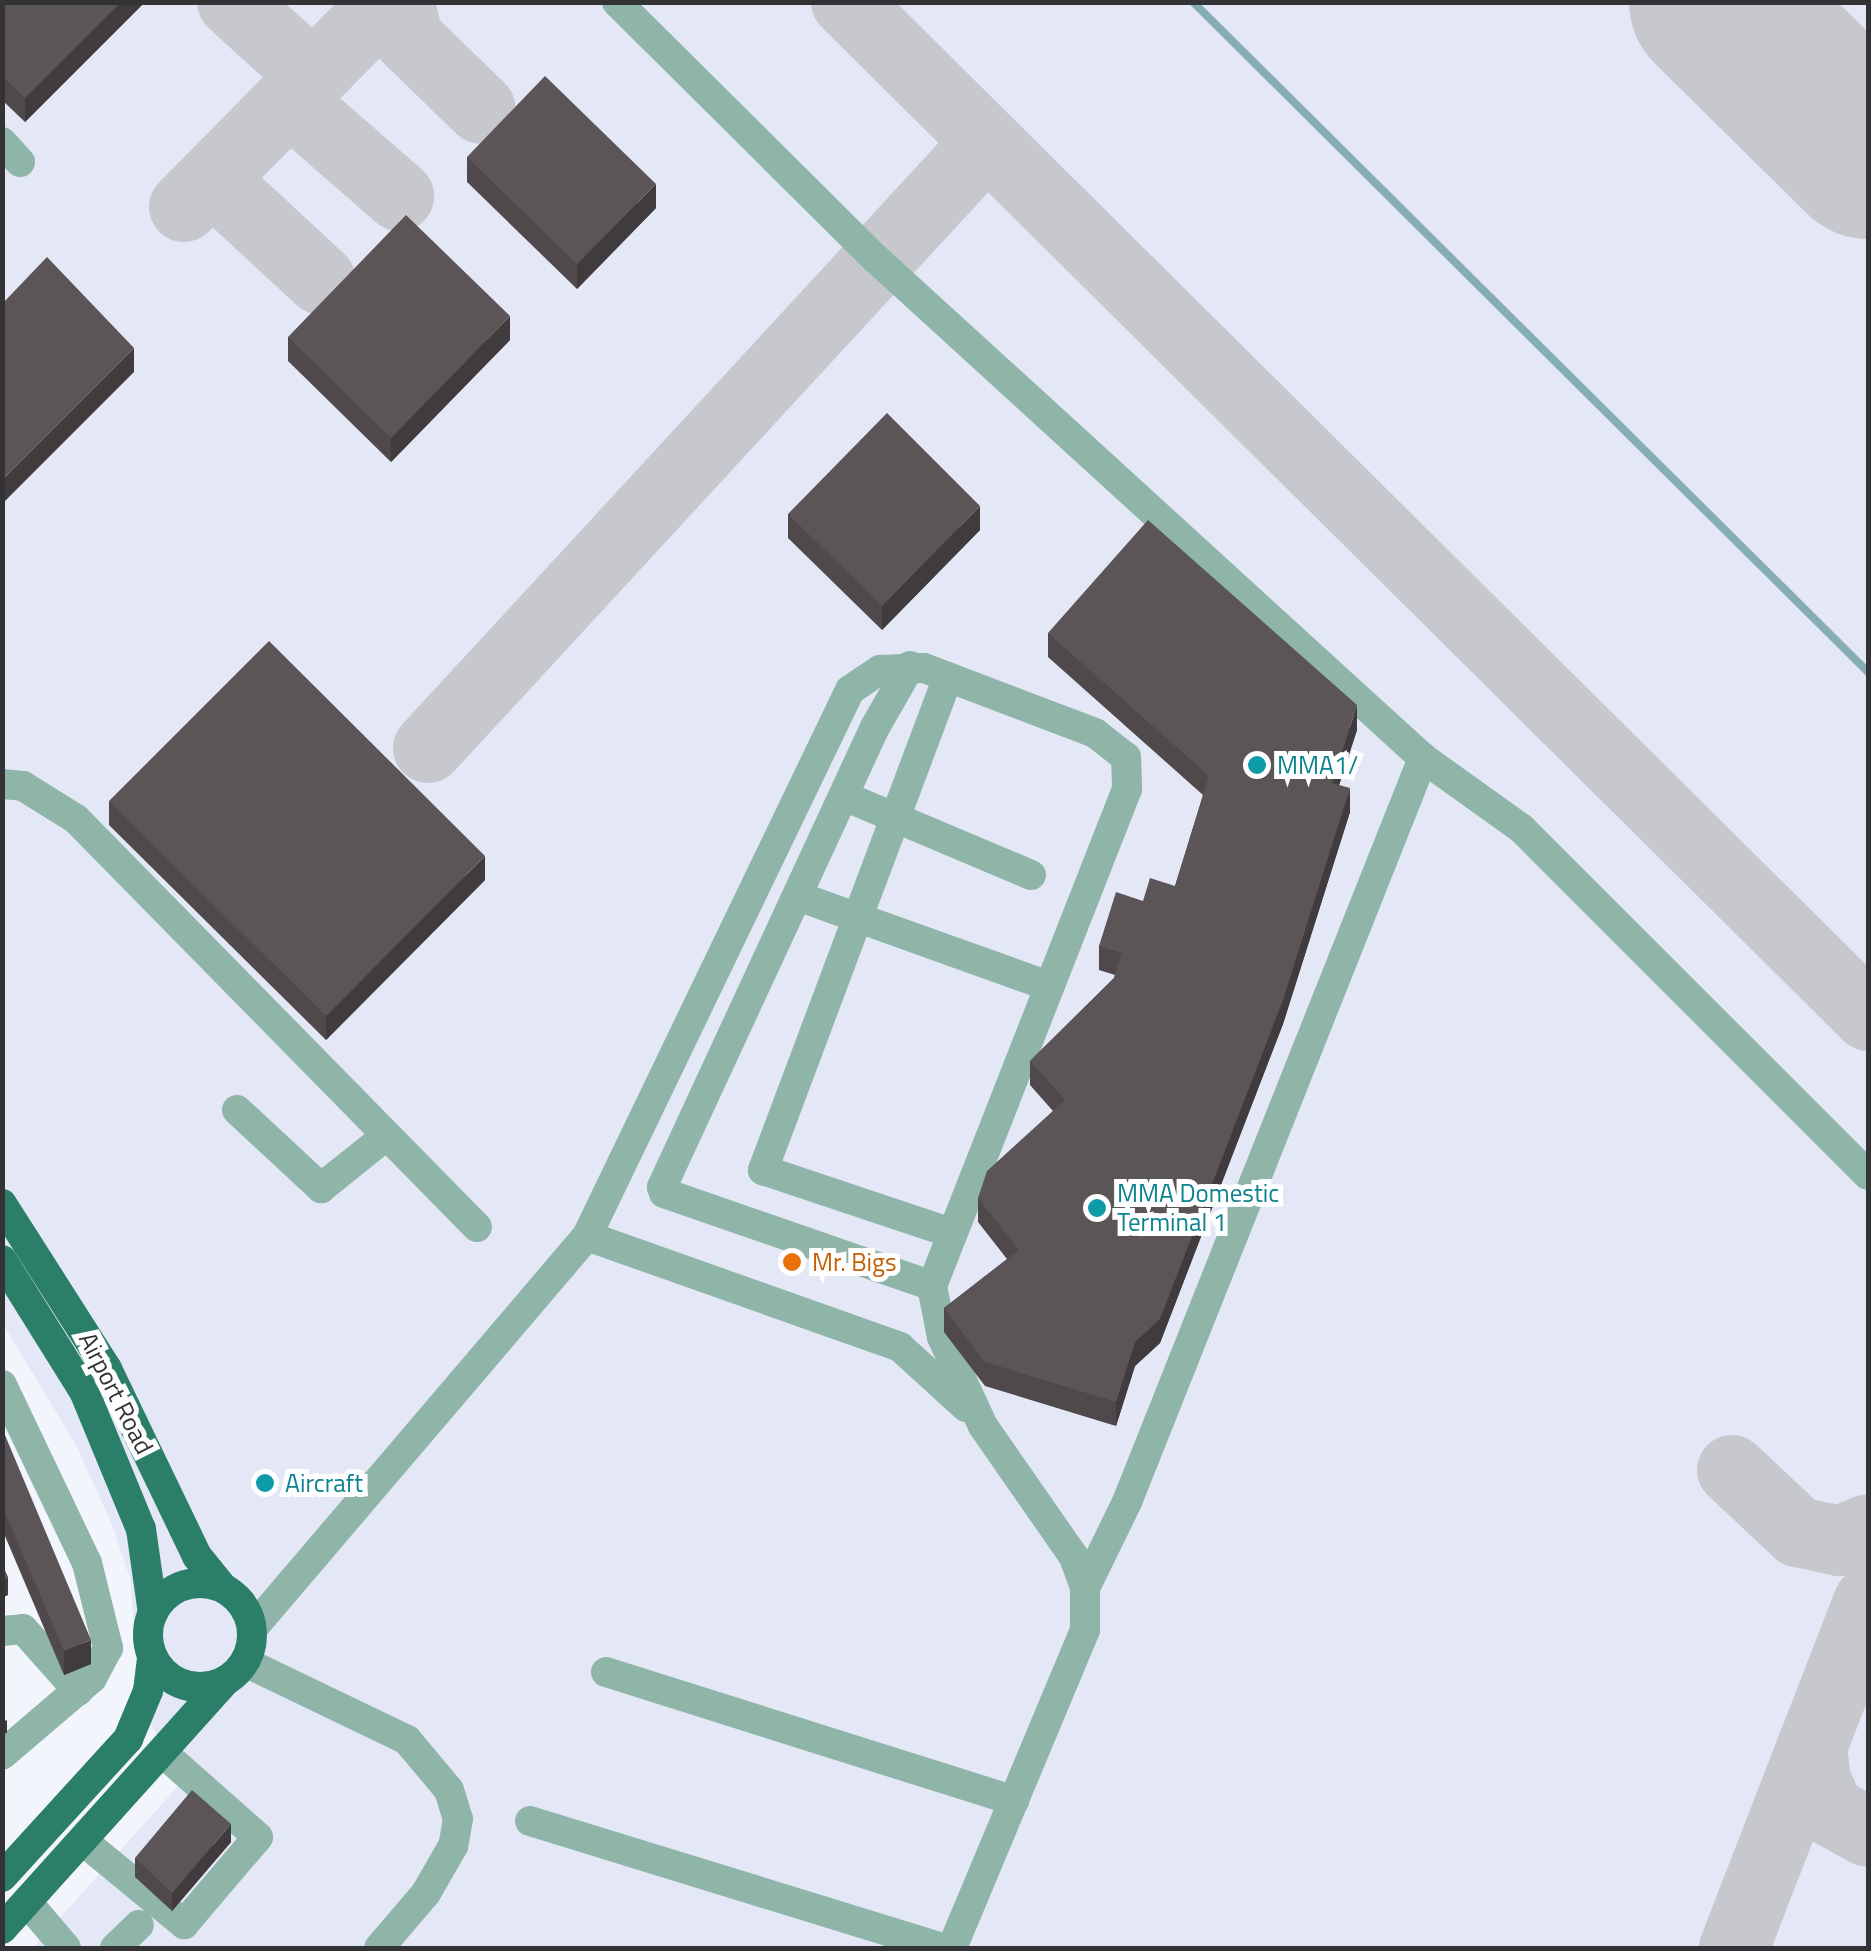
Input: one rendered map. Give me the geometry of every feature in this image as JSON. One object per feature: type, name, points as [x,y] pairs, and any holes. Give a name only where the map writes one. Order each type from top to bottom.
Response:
[{"type":"main road","name":"Airport Road","points":[[2,1204],[107,1368],[197,1556],[221,1586]]},
{"type":"main road","name":"Airport Road","points":[[2,1260],[84,1391],[141,1529],[153,1614]]},
{"type":"main road","points":[[2,1877],[128,1739],[148,1691],[152,1656],[148,1627],[170,1592],[186,1584],[221,1586],[236,1596],[252,1628],[235,1671],[2,1929]]},
{"type":"main road","points":[[152,1656],[183,1685],[235,1671]]},
{"type":"lane","points":[[617,2],[876,258],[1423,758],[1522,829],[1868,1175]]},
{"type":"lane","points":[[910,666],[844,796],[664,1193],[932,1286]]},
{"type":"lane","points":[[252,1628],[586,1236],[850,690],[880,670],[910,666],[1095,733],[1126,757],[1127,789],[932,1286],[942,1337],[984,1426],[1074,1558],[1085,1588],[1085,1630],[952,1948]]},
{"type":"lane","points":[[948,677],[763,1170],[951,1232]]},
{"type":"lane","points":[[1085,1588],[1127,1502],[1423,758]]},
{"type":"lane","points":[[2,784],[47,797],[76,820],[477,1227]]},
{"type":"lane","points":[[844,796],[1031,875]]},
{"type":"lane","points":[[800,896],[1048,986]]},
{"type":"lane","points":[[237,1110],[321,1188],[386,1136]]},
{"type":"lane","points":[[586,1236],[900,1346],[984,1426]]},
{"type":"lane","points":[[2,1385],[87,1563],[107,1632],[101,1665],[78,1691],[2,1755]]},
{"type":"lane","points":[[2,1631],[22,1629],[78,1691]]},
{"type":"lane","points":[[235,1671],[408,1740],[449,1790],[458,1819],[453,1846],[426,1893],[379,1948]]},
{"type":"lane","points":[[606,1672],[1014,1801]]},
{"type":"lane","points":[[84,1841],[184,1924],[258,1837],[192,1797],[162,1752]]},
{"type":"lane","points":[[530,1821],[942,1948]]},
{"type":"lane","points":[[122,1873],[148,1844]]},
{"type":"lane","points":[[28,1902],[66,1948]]},
{"type":"lane","points":[[115,1948],[139,1925]]},
{"type":"shaded area","points":[[3,3],[1868,3],[1868,1948],[33,1948],[186,1777],[132,1698],[137,1661],[130,1578],[112,1525],[76,1445],[3,1324]]},
{"type":"building","points":[[2,2],[121,2],[25,98],[2,76]]},
{"type":"building","points":[[545,76],[656,184],[577,264],[467,157]]},
{"type":"building","points":[[406,215],[510,316],[391,438],[288,337]]},
{"type":"building","points":[[47,257],[134,348],[2,480],[2,304]]},
{"type":"building","points":[[887,413],[980,506],[882,606],[788,514]]},
{"type":"building","points":[[1148,520],[1357,705],[1332,783],[1350,788],[1283,1000],[1160,1319],[1135,1342],[1116,1402],[985,1362],[944,1308],[1019,1250],[978,1198],[987,1171],[1065,1100],[1030,1061],[1114,978],[1122,953],[1099,946],[1116,892],[1143,901],[1150,878],[1175,886],[1209,776],[1048,633]]},
{"type":"building","points":[[269,641],[485,856],[326,1016],[109,801]]},
{"type":"building","points":[[2,1428],[91,1640],[64,1651],[2,1505]]},
{"type":"building","points":[[192,1790],[231,1824],[172,1893],[135,1858]]},
{"type":"waterway","points":[[1193,2],[1868,672]]},
{"type":"taxiway","points":[[232,2],[301,65],[323,66]]},
{"type":"taxiway","points":[[184,207],[386,2]]},
{"type":"taxiway","points":[[399,2],[409,39],[481,109]]},
{"type":"taxiway","points":[[846,2],[1868,1016]]},
{"type":"taxiway","points":[[1779,65],[1868,117]]},
{"type":"taxiway","points":[[303,87],[305,114],[399,196]]},
{"type":"taxiway","points":[[428,748],[987,142]]},
{"type":"taxiway","points":[[224,166],[226,192],[321,280]]},
{"type":"taxiway","points":[[1732,1470],[1798,1532],[1840,1541],[1868,1529]]},
{"type":"taxiway","points":[[1734,1948],[1868,1602]]},
{"type":"taxiway","points":[[1812,1747],[1816,1781],[1830,1811],[1868,1832]]},
{"type":"runway","points":[[1715,2],[1868,153]]},
{"type":"place","name":"MMA1/","points":[[1257,765]]},
{"type":"place","name":"MMA Domestic Terminal 1","points":[[1097,1208]]},
{"type":"place","name":"Mr. Bigs","points":[[792,1262]]},
{"type":"place","name":"Aircraft","points":[[265,1483]]}]
